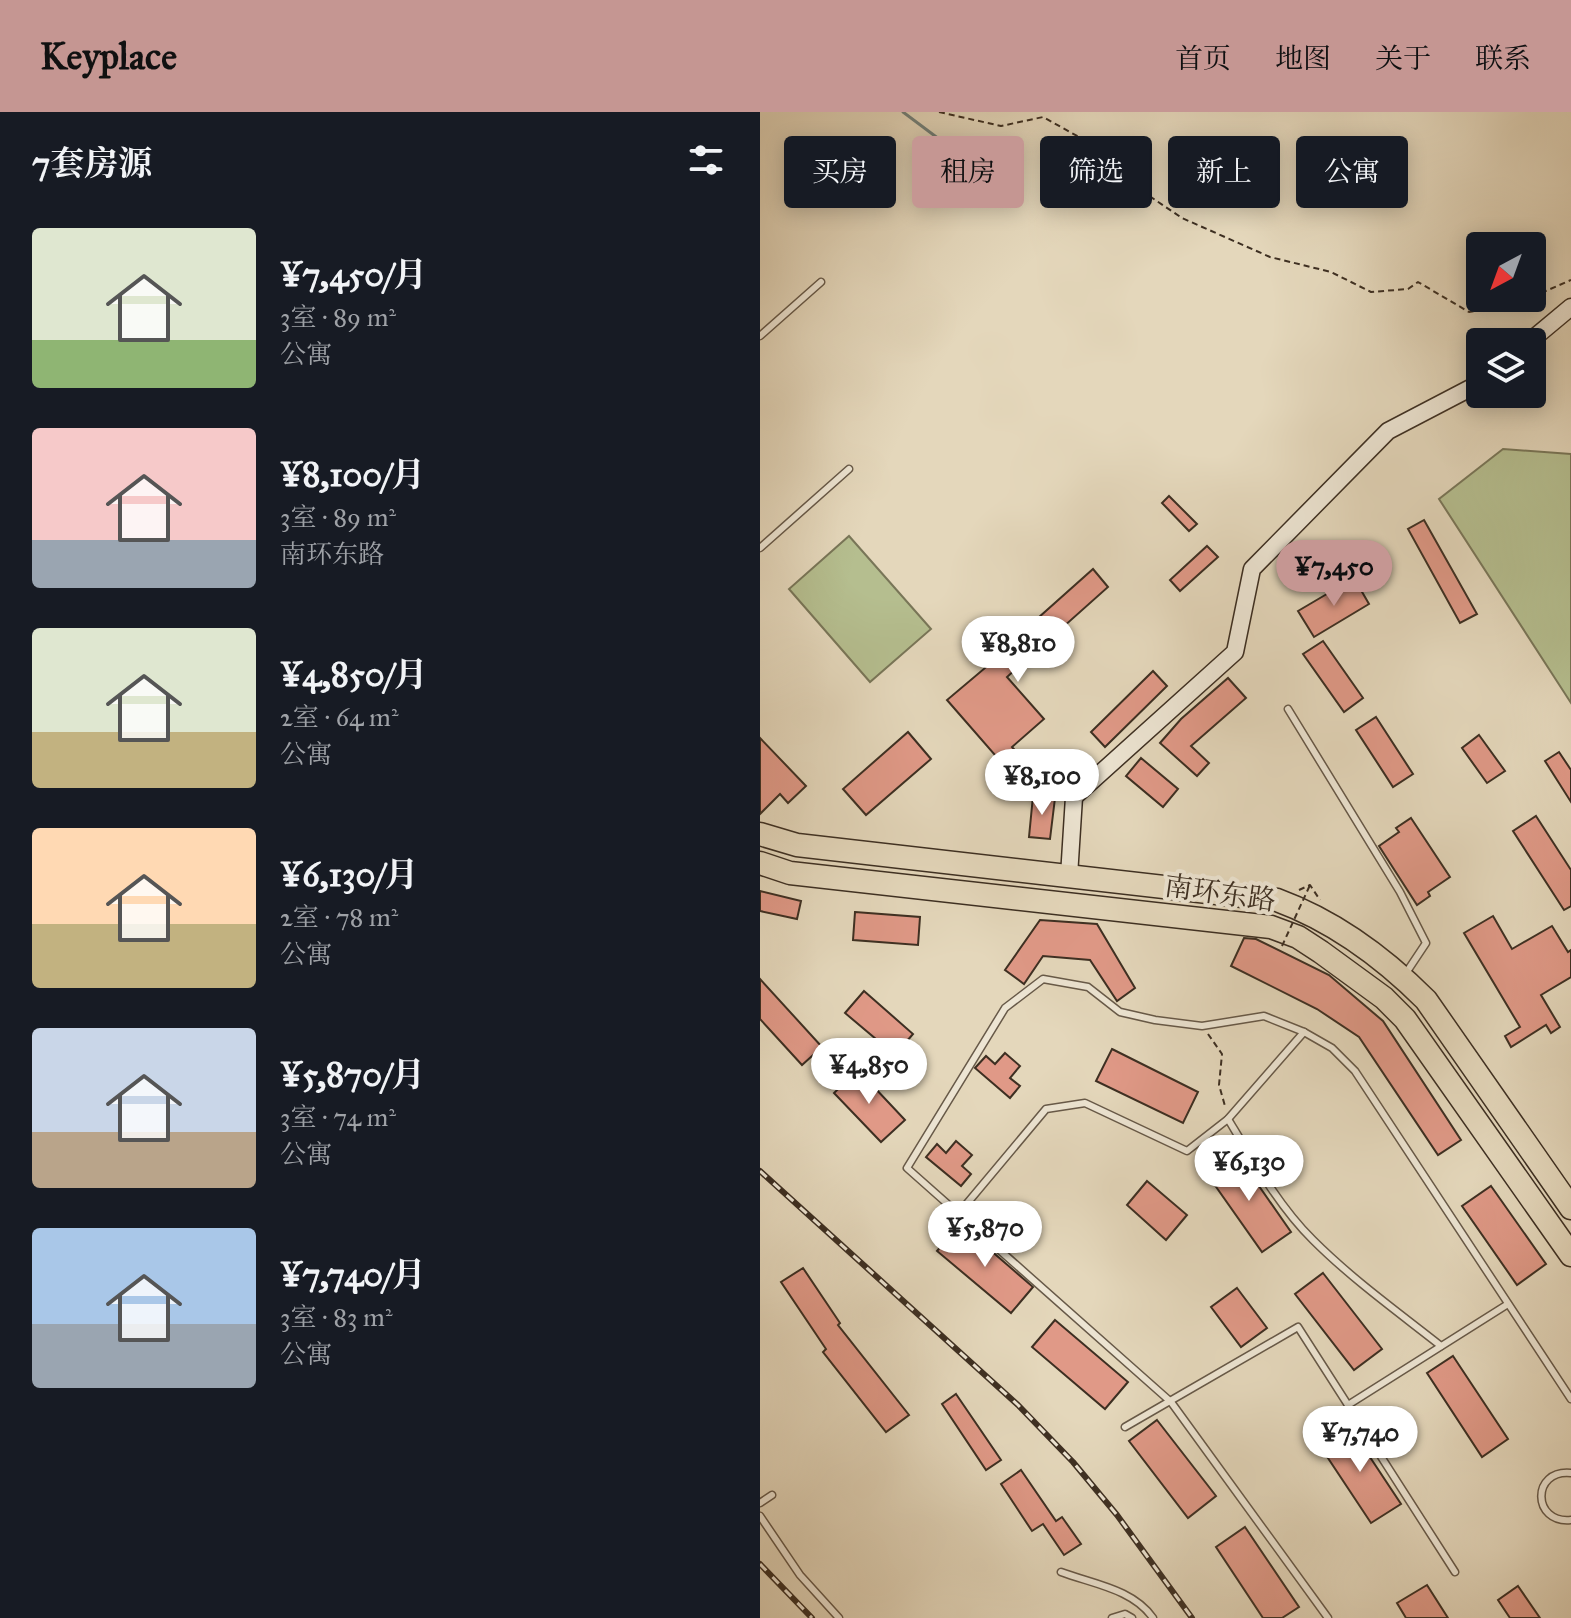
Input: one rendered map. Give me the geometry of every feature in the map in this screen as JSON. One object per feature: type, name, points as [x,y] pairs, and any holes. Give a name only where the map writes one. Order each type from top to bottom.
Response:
[{"type":"highway","name":"南环东路","points":[[760,834],[797,845],[1277,900],[1311,912],[1403,977],[1439,1016],[1571,1208]]},
{"type":"highway","name":"南环东路","points":[[760,863],[790,873],[1271,927],[1298,937],[1362,981],[1405,1019],[1571,1255]]},
{"type":"street","points":[[1546,328],[1571,307]]},
{"type":"street","points":[[1069,876],[1074,797],[1235,652],[1252,569],[1388,431],[1466,390]]},
{"type":"lane","points":[[760,336],[821,282]]},
{"type":"lane","points":[[760,548],[849,469]]},
{"type":"lane","points":[[1288,709],[1400,892],[1426,943],[1403,977]]},
{"type":"lane","points":[[1328,1618],[1171,1402],[907,1168],[1005,1008],[1043,979],[1088,987],[1120,1012],[1202,1026],[1264,1016],[1304,1032],[1332,1048],[1355,1071],[1571,1399]]},
{"type":"lane","points":[[959,1213],[1046,1109],[1085,1103],[1187,1151],[1228,1119],[1304,1032]]},
{"type":"lane","points":[[1228,1119],[1261,1173],[1311,1238],[1377,1296],[1441,1346]]},
{"type":"lane","points":[[1348,1405],[1508,1304]]},
{"type":"lane","points":[[1125,1427],[1298,1327],[1455,1572]]},
{"type":"lane","points":[[1571,1473],[1554,1475],[1547,1480],[1541,1495],[1545,1510],[1551,1516],[1558,1520],[1571,1520]]},
{"type":"lane","points":[[760,1503],[772,1495]]},
{"type":"lane","points":[[760,1516],[800,1575],[839,1618]]},
{"type":"lane","points":[[1061,1572],[1124,1593],[1146,1607],[1153,1618]]},
{"type":"lane","points":[[1112,1618],[1125,1614],[1132,1618]]},
{"type":"path","points":[[939,112],[1001,126],[1043,117],[1079,137],[1127,181],[1182,218],[1270,257],[1331,272],[1371,292],[1408,289],[1418,282],[1466,310]]},
{"type":"path","points":[[1546,291],[1571,280]]},
{"type":"path","points":[[1282,946],[1310,885]]},
{"type":"path","points":[[1202,1026],[1222,1054],[1219,1085],[1228,1119]]},
{"type":"green space","points":[[1503,449],[1571,454],[1571,703],[1439,499]]},
{"type":"green space","points":[[849,536],[931,629],[870,682],[789,589]]},
{"type":"building","points":[[1169,496],[1197,524],[1189,531],[1162,503]]},
{"type":"building","points":[[1424,520],[1477,614],[1460,623],[1408,529]]},
{"type":"building","points":[[1207,546],[1218,557],[1180,591],[1170,580]]},
{"type":"building","points":[[1093,569],[1108,587],[1007,677],[1044,719],[1012,747],[1043,782],[1029,794],[947,700]]},
{"type":"building","points":[[1354,578],[1369,604],[1314,637],[1298,611]]},
{"type":"building","points":[[1323,641],[1363,698],[1344,712],[1303,654]]},
{"type":"building","points":[[1153,671],[1167,686],[1105,747],[1091,732]]},
{"type":"building","points":[[1228,678],[1246,698],[1191,746],[1209,763],[1197,776],[1160,743],[1181,719]]},
{"type":"building","points":[[1376,717],[1413,774],[1393,787],[1356,730]]},
{"type":"building","points":[[908,732],[931,759],[866,815],[843,789]]},
{"type":"building","points":[[1479,735],[1505,771],[1487,783],[1462,748]]},
{"type":"building","points":[[760,738],[806,786],[788,803],[780,794],[760,814]]},
{"type":"building","points":[[1559,752],[1571,770],[1571,802],[1545,761]]},
{"type":"building","points":[[1141,758],[1178,789],[1163,807],[1126,776]]},
{"type":"building","points":[[1033,796],[1055,798],[1050,839],[1029,837]]},
{"type":"building","points":[[1536,816],[1571,870],[1571,906],[1564,910],[1513,831]]},
{"type":"building","points":[[1411,818],[1450,877],[1428,892],[1430,896],[1417,905],[1379,846],[1399,832],[1396,828]]},
{"type":"building","points":[[760,891],[801,901],[797,919],[760,911]]},
{"type":"building","points":[[855,912],[920,917],[918,945],[853,940]]},
{"type":"building","points":[[1493,916],[1512,949],[1552,926],[1568,952],[1571,950],[1571,977],[1541,995],[1560,1027],[1551,1033],[1546,1025],[1511,1047],[1505,1036],[1520,1027],[1464,933]]},
{"type":"building","points":[[1040,920],[1097,924],[1135,988],[1117,1001],[1090,960],[1043,956],[1024,984],[1005,970]]},
{"type":"building","points":[[1244,938],[1256,939],[1329,975],[1383,1021],[1461,1140],[1438,1155],[1359,1037],[1317,1009],[1231,966]]},
{"type":"building","points":[[760,979],[822,1047],[802,1065],[760,1019]]},
{"type":"building","points":[[864,991],[913,1034],[895,1055],[845,1013]]},
{"type":"building","points":[[1112,1049],[1198,1092],[1183,1123],[1096,1081]]},
{"type":"building","points":[[1005,1053],[1020,1066],[1010,1078],[1020,1086],[1010,1098],[975,1068],[986,1056],[995,1064]]},
{"type":"building","points":[[858,1070],[905,1120],[881,1142],[834,1093]]},
{"type":"building","points":[[956,1141],[972,1155],[962,1166],[971,1174],[961,1186],[926,1157],[937,1144],[946,1153]]},
{"type":"building","points":[[1236,1153],[1291,1232],[1262,1252],[1207,1174]]},
{"type":"building","points":[[1147,1181],[1187,1215],[1166,1240],[1127,1205]]},
{"type":"building","points":[[1491,1186],[1546,1264],[1517,1285],[1462,1206]]},
{"type":"building","points":[[960,1224],[1033,1287],[1011,1313],[937,1251]]},
{"type":"building","points":[[803,1268],[840,1323],[838,1325],[909,1415],[886,1432],[823,1352],[826,1349],[781,1282]]},
{"type":"building","points":[[1323,1273],[1382,1349],[1354,1370],[1295,1294]]},
{"type":"building","points":[[1237,1288],[1267,1328],[1241,1347],[1211,1307]]},
{"type":"building","points":[[1055,1320],[1128,1382],[1105,1409],[1032,1347]]},
{"type":"building","points":[[1453,1356],[1508,1439],[1482,1457],[1427,1373]]},
{"type":"building","points":[[956,1394],[1001,1460],[986,1470],[942,1404]]},
{"type":"building","points":[[1157,1420],[1216,1496],[1188,1518],[1129,1441]]},
{"type":"building","points":[[1348,1424],[1401,1504],[1371,1523],[1318,1443]]},
{"type":"building","points":[[1021,1470],[1056,1521],[1062,1517],[1081,1544],[1064,1555],[1043,1524],[1032,1531],[1001,1484]]},
{"type":"building","points":[[1245,1527],[1299,1607],[1282,1618],[1263,1618],[1216,1547]]},
{"type":"building","points":[[1427,1585],[1448,1618],[1406,1618],[1397,1603]]},
{"type":"building","points":[[1518,1586],[1540,1618],[1510,1618],[1498,1600]]},
{"type":"waterway","points":[[903,112],[935,136]]},
{"type":"railway","points":[[760,1171],[1018,1405],[1073,1462],[1117,1515],[1192,1618]]},
{"type":"railway","points":[[760,1564],[812,1618]]}]
